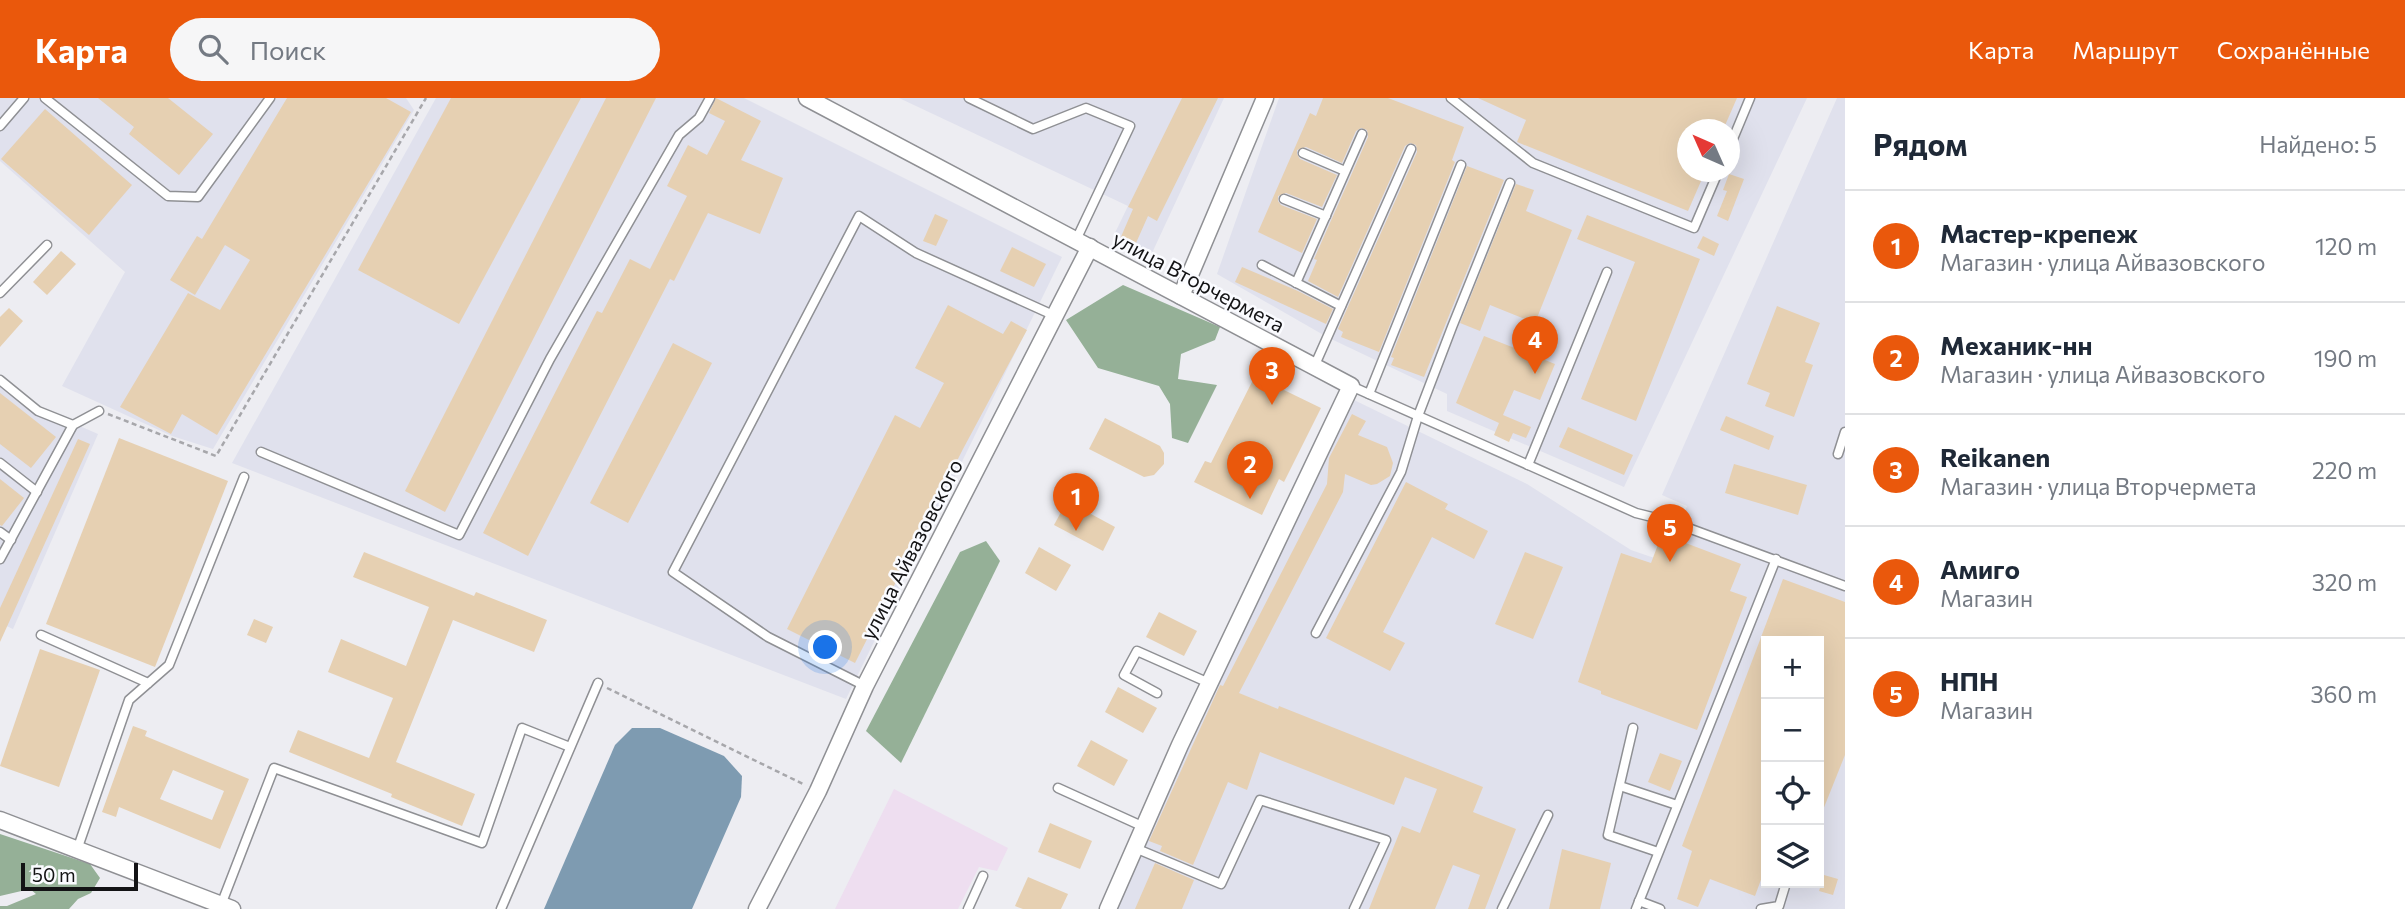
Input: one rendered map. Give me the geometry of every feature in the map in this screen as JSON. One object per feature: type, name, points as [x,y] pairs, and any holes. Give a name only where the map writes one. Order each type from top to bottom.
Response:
[{"type":"street","name":"улица Вторчермета","points":[[807,98],[1351,386]]},
{"type":"street","points":[[1181,296],[1265,98]]},
{"type":"street","name":"улица Айвазовского","points":[[757,909],[818,791],[865,686],[1053,315],[1083,243]]},
{"type":"street","points":[[1108,909],[1209,683],[1351,386]]},
{"type":"street","points":[[0,820],[226,907]]},
{"type":"lane","points":[[0,126],[24,98]]},
{"type":"lane","points":[[45,98],[168,196],[198,197],[270,98]]},
{"type":"lane","points":[[261,452],[459,535],[551,359],[678,135],[699,118],[710,98]]},
{"type":"lane","points":[[969,98],[1033,128],[1086,108],[1130,126],[1083,243]]},
{"type":"lane","points":[[1451,98],[1532,163],[1694,228],[1714,182]]},
{"type":"lane","points":[[1740,122],[1750,98]]},
{"type":"lane","points":[[1296,282],[1362,134]]},
{"type":"lane","points":[[1314,367],[1410,149]]},
{"type":"lane","points":[[1303,153],[1345,171]]},
{"type":"lane","points":[[1369,394],[1461,165]]},
{"type":"lane","points":[[1316,633],[1401,472],[1418,416],[1510,183]]},
{"type":"lane","points":[[1284,199],[1325,216]]},
{"type":"lane","points":[[865,686],[768,637],[673,572],[859,216],[916,253],[1053,315]]},
{"type":"lane","points":[[0,293],[47,245]]},
{"type":"lane","points":[[1262,265],[1341,306]]},
{"type":"lane","points":[[1528,465],[1607,272]]},
{"type":"lane","points":[[0,380],[38,411],[73,425]]},
{"type":"lane","name":"улица Вторчермета","points":[[1351,386],[1636,513],[1672,522],[1845,586]]},
{"type":"lane","points":[[0,559],[73,425],[99,411]]},
{"type":"lane","points":[[1838,453],[1845,432]]},
{"type":"lane","points":[[0,463],[37,492]]},
{"type":"lane","points":[[77,850],[129,700],[169,665],[244,477]]},
{"type":"lane","points":[[0,532],[10,540]]},
{"type":"lane","points":[[1660,909],[1637,905],[1776,559]]},
{"type":"lane","points":[[41,635],[148,683]]},
{"type":"lane","points":[[1157,693],[1124,676],[1137,651],[1209,683]]},
{"type":"lane","points":[[501,909],[597,683]]},
{"type":"lane","points":[[226,907],[274,768],[482,843],[523,728],[570,747]]},
{"type":"lane","points":[[1633,728],[1608,835],[1658,852]]},
{"type":"lane","points":[[1620,786],[1677,806]]},
{"type":"lane","points":[[1058,788],[1144,827]]},
{"type":"lane","points":[[1135,848],[1221,884],[1260,800],[1386,840],[1354,909]]},
{"type":"lane","points":[[1502,909],[1548,815]]},
{"type":"lane","points":[[968,909],[983,876]]},
{"type":"lane","points":[[1761,909],[1779,906],[1784,888]]},
{"type":"path","points":[[99,411],[216,456],[426,98]]},
{"type":"path","points":[[597,683],[818,791]]},
{"type":"shaded area","points":[[0,98],[406,98],[414,110],[213,449],[172,436],[62,386],[125,272],[0,161]]},
{"type":"shaded area","points":[[436,98],[744,98],[1062,257],[846,699],[232,463]]},
{"type":"shaded area","points":[[899,98],[1224,98],[1152,253],[1113,237],[1128,206]]},
{"type":"shaded area","points":[[1279,98],[1807,98],[1624,487],[1447,411],[1447,394],[1327,337],[1217,274]]},
{"type":"shaded area","points":[[1837,98],[1845,98],[1845,909],[1117,909],[1216,677],[1354,400],[1527,484],[1631,550],[1666,562],[1687,506],[1662,495]]},
{"type":"shaded area","points":[[0,375],[43,410],[98,434],[13,629],[0,623]]},
{"type":"shaded area","points":[[894,789],[1008,848],[997,871],[979,867],[958,909],[835,909]]},
{"type":"green space","points":[[1123,285],[1220,327],[1215,340],[1181,354],[1178,379],[1217,385],[1188,443],[1172,438],[1170,404],[1159,386],[1098,368],[1066,320]]},
{"type":"green space","points":[[986,541],[1000,561],[901,763],[866,731],[960,552]]},
{"type":"green space","points":[[0,834],[90,864],[100,878],[91,893],[78,899],[69,909],[0,909],[0,906],[7,906],[36,894],[30,889],[0,896]]},
{"type":"water","points":[[632,728],[660,728],[724,756],[742,776],[741,797],[692,909],[544,909],[615,745]]},
{"type":"building","points":[[98,98],[168,98],[213,134],[179,175],[129,134],[134,127]]},
{"type":"building","points":[[287,98],[386,98],[411,112],[217,435],[182,414],[171,434],[120,407],[188,293],[220,310],[250,260],[225,245],[195,295],[170,280],[197,236],[202,239]]},
{"type":"building","points":[[451,98],[581,98],[459,324],[358,270]]},
{"type":"building","points":[[606,98],[656,98],[445,512],[405,491]]},
{"type":"building","points":[[716,98],[761,121],[741,160],[783,178],[760,234],[708,213],[674,281],[670,279],[528,556],[483,533],[597,311],[602,313],[630,259],[650,269],[687,196],[667,186],[688,145],[707,155],[725,121],[709,113]]},
{"type":"building","points":[[1182,98],[1218,98],[1157,221],[1148,216],[1132,252],[1117,246],[1133,209],[1128,207]]},
{"type":"building","points":[[1323,98],[1388,98],[1464,127],[1452,160],[1455,162],[1379,352],[1341,337],[1343,332],[1338,329],[1417,152],[1416,145],[1410,143],[1405,146],[1338,297],[1308,281],[1317,260],[1314,259],[1368,137],[1367,130],[1361,128],[1356,131],[1342,163],[1306,147],[1297,150],[1300,159],[1337,175],[1322,207],[1286,193],[1278,196],[1281,205],[1317,219],[1302,253],[1258,232],[1310,113],[1316,116]]},
{"type":"building","points":[[1478,98],[1737,98],[1728,119],[1677,119],[1677,182],[1701,182],[1688,211],[1517,142],[1526,120]]},
{"type":"building","points":[[45,109],[132,185],[89,235],[1,159]]},
{"type":"building","points":[[1467,166],[1504,180],[1424,377],[1391,365],[1394,358],[1391,357]]},
{"type":"building","points":[[1740,178],[1744,179],[1728,221],[1717,216],[1727,191],[1723,190],[1726,182],[1740,182]]},
{"type":"building","points":[[1516,184],[1534,190],[1526,211],[1572,230],[1535,323],[1490,305],[1480,331],[1460,323]]},
{"type":"building","points":[[935,214],[948,220],[936,246],[923,241]]},
{"type":"building","points":[[1587,215],[1700,259],[1636,421],[1581,399],[1635,262],[1577,239]]},
{"type":"building","points":[[1703,236],[1719,244],[1714,256],[1697,248]]},
{"type":"building","points":[[1012,247],[1046,264],[1034,287],[1000,271]]},
{"type":"building","points":[[61,251],[76,264],[47,295],[33,282]]},
{"type":"building","points":[[1242,267],[1333,309],[1326,324],[1235,282]]},
{"type":"building","points":[[948,305],[1003,334],[1011,321],[1027,330],[963,449],[855,663],[787,629],[895,415],[920,428],[944,383],[915,368]]},
{"type":"building","points":[[1777,306],[1820,323],[1805,362],[1813,365],[1794,417],[1765,406],[1770,393],[1747,384]]},
{"type":"building","points":[[9,308],[23,321],[0,347],[0,317]]},
{"type":"building","points":[[1484,336],[1555,364],[1540,400],[1514,390],[1503,415],[1531,427],[1526,438],[1513,433],[1509,442],[1494,435],[1499,423],[1456,403]]},
{"type":"building","points":[[673,343],[712,363],[628,523],[590,503]]},
{"type":"building","points":[[1255,376],[1321,408],[1284,482],[1279,479],[1262,515],[1194,482],[1205,461],[1211,463]]},
{"type":"building","points":[[0,393],[56,437],[31,468],[0,444]]},
{"type":"building","points":[[1352,414],[1366,421],[1358,435],[1387,447],[1393,463],[1390,476],[1371,485],[1345,474],[1343,492],[1239,693],[1278,709],[1279,706],[1483,787],[1473,812],[1516,829],[1485,909],[1468,909],[1480,875],[1453,865],[1435,909],[1369,909],[1402,826],[1420,833],[1437,789],[1405,777],[1394,805],[1260,752],[1247,790],[1228,782],[1193,865],[1160,851],[1162,846],[1149,841],[1220,685],[1223,686],[1327,484],[1329,458]]},
{"type":"building","points":[[1726,416],[1774,436],[1769,450],[1720,430]]},
{"type":"building","points":[[1105,418],[1160,446],[1164,453],[1164,464],[1154,475],[1144,477],[1089,449]]},
{"type":"building","points":[[1568,427],[1633,455],[1624,475],[1559,447]]},
{"type":"building","points":[[119,438],[228,481],[155,667],[46,624]]},
{"type":"building","points":[[78,439],[90,444],[0,642],[0,608]]},
{"type":"building","points":[[1734,464],[1807,485],[1798,515],[1725,493]]},
{"type":"building","points":[[0,479],[24,498],[2,526],[0,525]]},
{"type":"building","points":[[1406,482],[1448,504],[1445,509],[1488,531],[1474,559],[1432,537],[1383,632],[1405,643],[1390,671],[1326,638]]},
{"type":"building","points":[[1067,501],[1115,527],[1103,551],[1054,525]]},
{"type":"building","points":[[1662,534],[1741,564],[1730,591],[1747,597],[1697,730],[1601,694],[1601,691],[1578,682],[1621,553],[1651,563]]},
{"type":"building","points":[[1039,547],[1071,565],[1056,591],[1025,573]]},
{"type":"building","points":[[364,552],[474,596],[476,592],[547,620],[534,652],[453,620],[396,762],[475,794],[462,826],[289,752],[298,730],[369,758],[393,698],[328,672],[341,639],[406,666],[429,607],[353,577]]},
{"type":"building","points":[[1525,552],[1563,567],[1533,639],[1495,624]]},
{"type":"building","points":[[1783,579],[1845,602],[1845,755],[1824,808],[1824,636],[1761,636]]},
{"type":"building","points":[[1159,612],[1197,631],[1184,656],[1146,637]]},
{"type":"building","points":[[254,619],[273,627],[266,643],[247,635]]},
{"type":"building","points":[[1761,637],[1761,880],[1755,896],[1710,879],[1698,907],[1677,899],[1692,851],[1682,846]]},
{"type":"building","points":[[40,649],[100,670],[59,787],[0,766]]},
{"type":"building","points":[[1118,687],[1157,708],[1143,733],[1105,712]]},
{"type":"building","points":[[133,726],[147,731],[145,736],[249,779],[220,849],[119,807],[116,817],[102,812]],"holes":[[[173,770],[224,791],[212,820],[160,799]]]},
{"type":"building","points":[[1091,740],[1128,760],[1114,786],[1077,766]]},
{"type":"building","points":[[1660,753],[1682,761],[1670,791],[1648,782]]},
{"type":"building","points":[[1050,823],[1092,841],[1080,869],[1038,852]]},
{"type":"building","points":[[1562,849],[1611,863],[1600,909],[1549,909]]},
{"type":"building","points":[[1155,863],[1194,880],[1182,909],[1135,909]]},
{"type":"building","points":[[1824,875],[1838,879],[1833,895],[1819,891],[1824,888]]},
{"type":"building","points":[[1028,877],[1068,894],[1061,909],[1023,909],[1015,906]]},
{"type":"place","name":"Амиго","points":[[1535,374]]},
{"type":"place","name":"Reikanen","points":[[1272,405]]},
{"type":"place","name":"Механик-нн","points":[[1250,499]]},
{"type":"place","name":"Мастер-крепеж","points":[[1076,531]]},
{"type":"place","name":"НПН","points":[[1670,562]]}]
